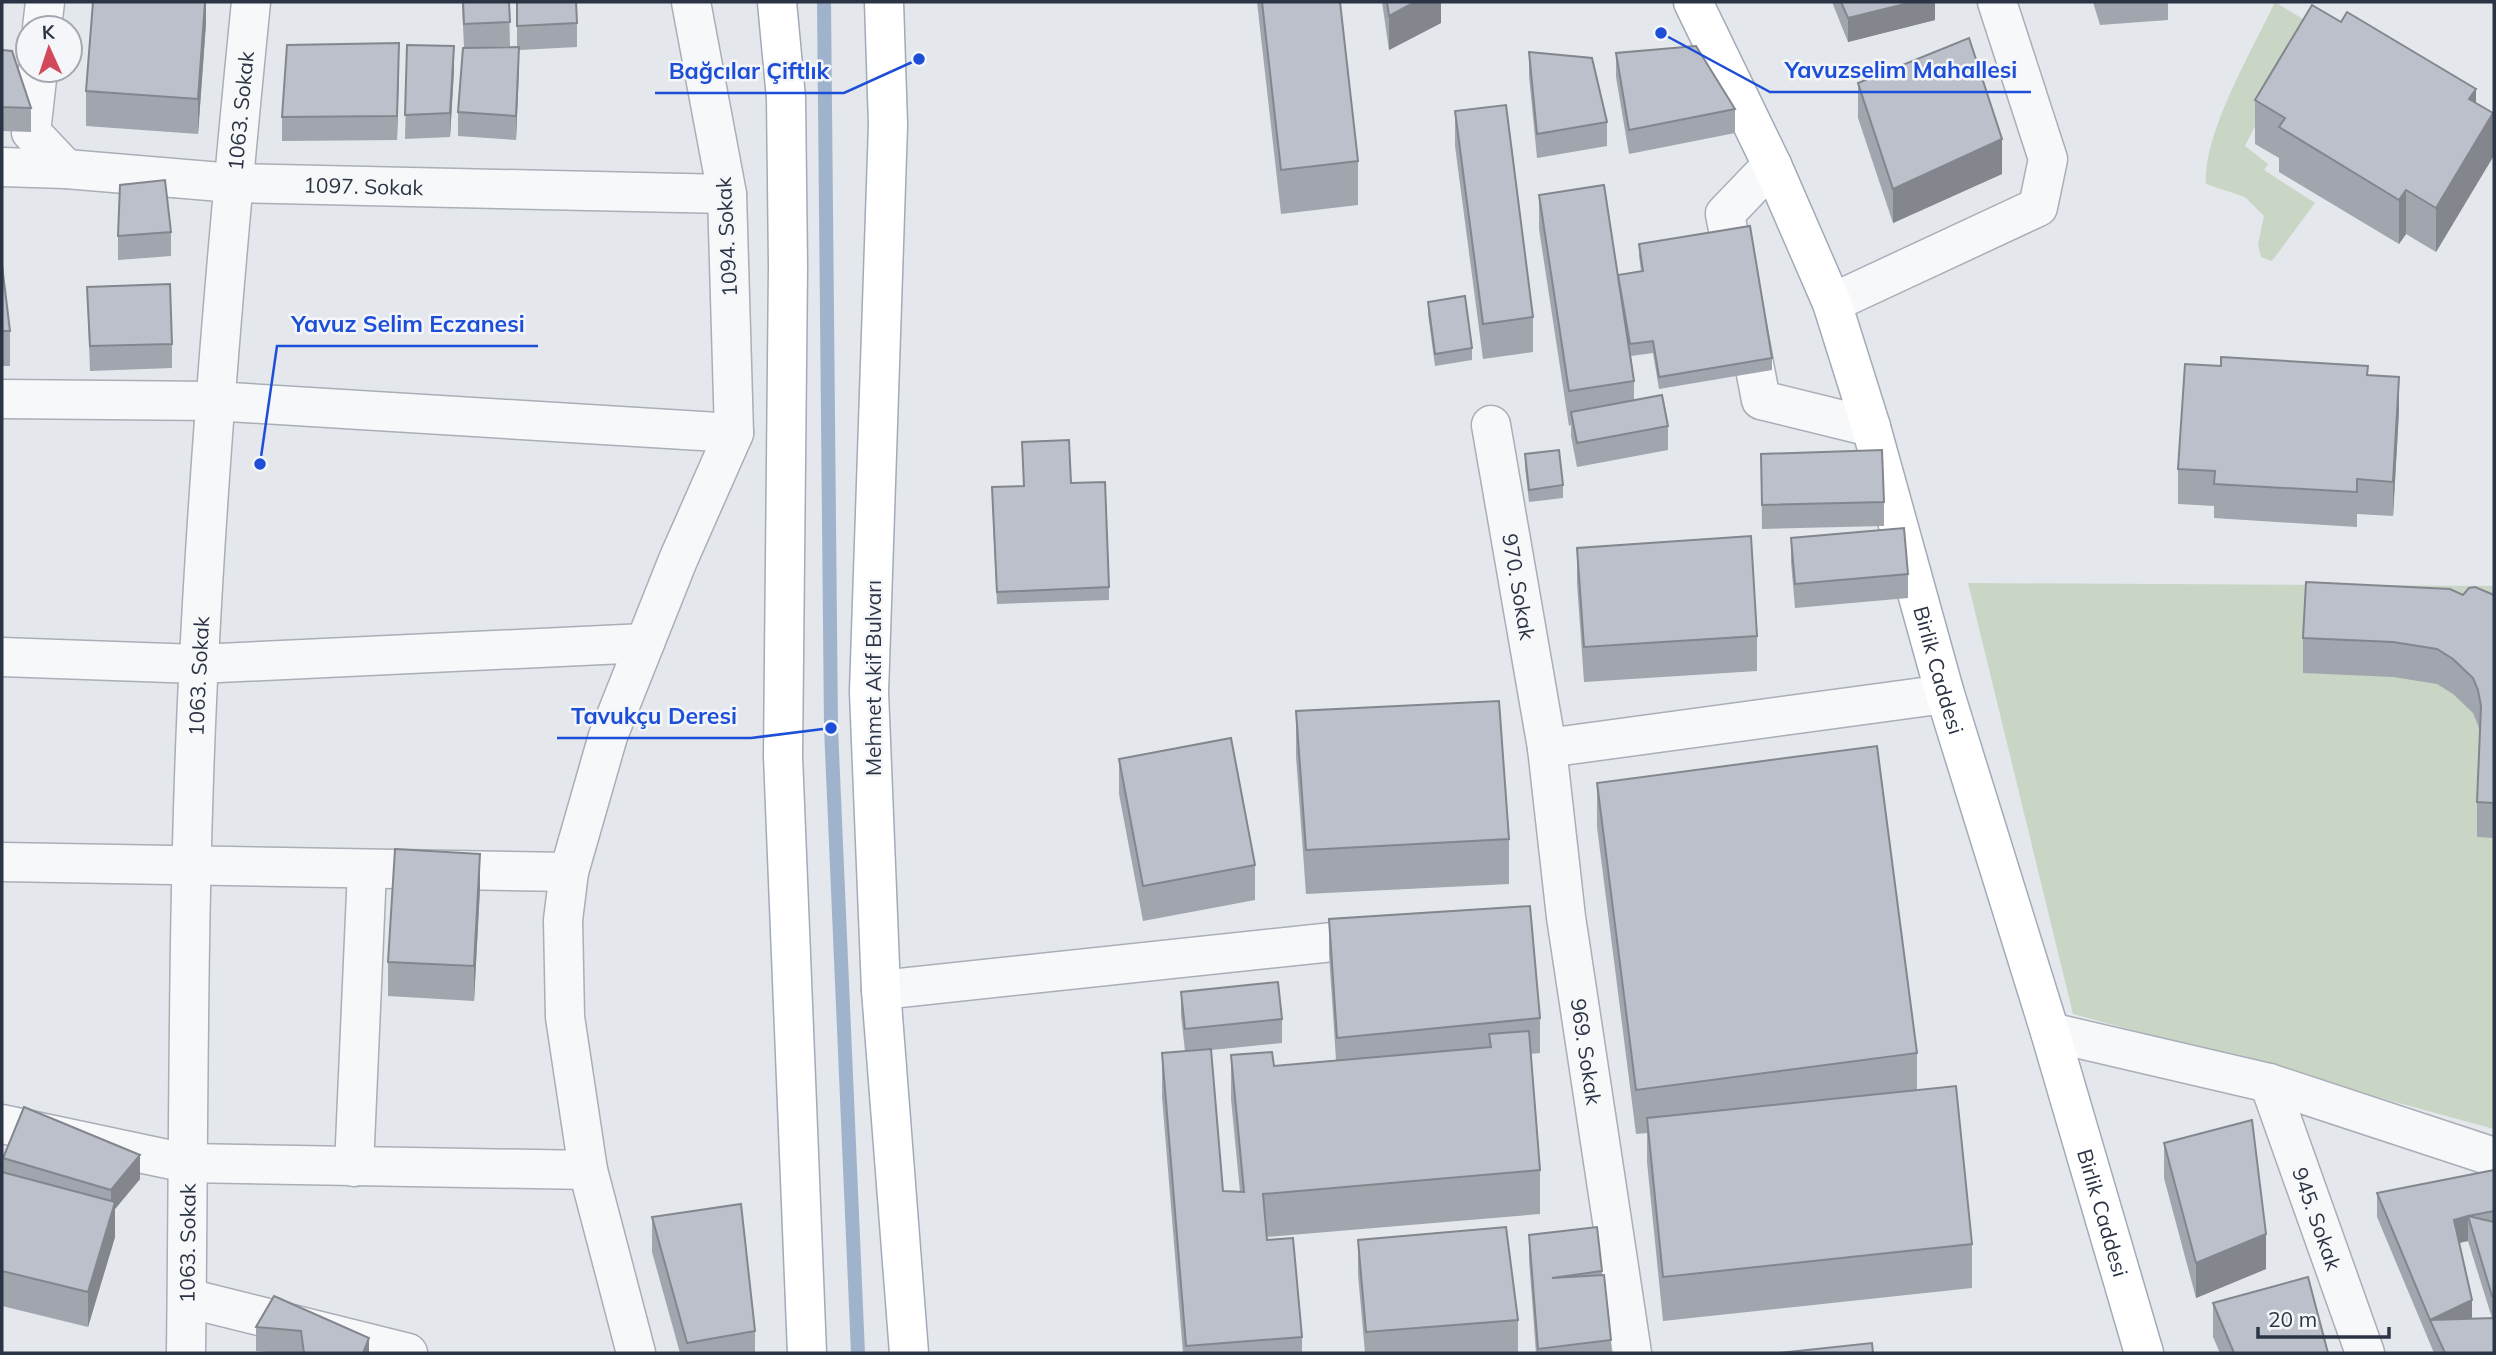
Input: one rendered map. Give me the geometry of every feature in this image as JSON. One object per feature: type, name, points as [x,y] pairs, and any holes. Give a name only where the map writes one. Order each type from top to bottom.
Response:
[{"type":"main road","points":[[777,2],[786,98],[788,266],[783,756],[807,1353]]},
{"type":"main road","name":"Mehmet Akif Bulvarı","points":[[884,2],[888,125],[869,691],[881,990],[909,1353]]},
{"type":"main road","name":"Birlik Caddesi","points":[[1693,2],[1772,165],[1832,303],[1871,427],[1945,694],[2050,1032],[2144,1353]]},
{"type":"street","name":"1063. Sokak","points":[[187,1353],[186,1163],[198,664],[214,401],[251,2]]},
{"type":"street","name":"1094. Sokak","points":[[691,2],[727,194],[734,433]]},
{"type":"street","points":[[1832,303],[2038,207],[2048,159],[1997,2]]},
{"type":"street","points":[[36,84],[31,132],[66,169]]},
{"type":"street","points":[[1772,165],[1725,214],[1761,400],[1871,427]]},
{"type":"street","name":"1097. Sokak","points":[[2,167],[66,169],[233,183],[727,194]]},
{"type":"street","points":[[2,399],[214,401],[734,433],[608,736],[569,872],[563,920],[565,1017],[588,1170],[636,1353]]},
{"type":"street","name":"970. Sokak","points":[[1491,425],[1548,748]]},
{"type":"street","points":[[2,657],[198,664],[645,643]]},
{"type":"street","points":[[1548,748],[1945,694]]},
{"type":"street","name":"969. Sokak","points":[[1548,748],[1566,917],[1632,1353]]},
{"type":"street","points":[[2,862],[569,872]]},
{"type":"street","points":[[354,1167],[367,870]]},
{"type":"street","points":[[1525,922],[1566,917]]},
{"type":"street","points":[[881,990],[1416,933]]},
{"type":"street","points":[[2050,1032],[2269,1083],[2494,1157]]},
{"type":"street","name":"945. Sokak","points":[[2269,1083],[2365,1353]]},
{"type":"street","points":[[2,1124],[186,1163],[588,1170]]},
{"type":"street","points":[[187,1298],[408,1353]]},
{"type":"green space","points":[[2275,2],[2308,22],[2245,146],[2268,164],[2264,170],[2315,203],[2272,261],[2261,257],[2258,244],[2264,216],[2245,197],[2206,184],[2207,163],[2221,116]]},
{"type":"green space","points":[[1968,583],[2494,586],[2494,1129],[2073,1014]]},
{"type":"building","points":[[93,2],[205,2],[198,99],[86,91]]},
{"type":"building","points":[[463,2],[509,2],[510,22],[464,24]]},
{"type":"building","points":[[517,2],[576,2],[577,23],[517,26]]},
{"type":"building","points":[[1262,2],[1340,2],[1358,161],[1281,170]]},
{"type":"building","points":[[1387,2],[1415,2],[1389,16]]},
{"type":"building","points":[[1841,2],[1913,2],[1848,18]]},
{"type":"building","points":[[2312,5],[2341,22],[2347,12],[2476,89],[2469,99],[2493,113],[2436,208],[2406,190],[2399,200],[2279,127],[2285,118],[2255,100]]},
{"type":"building","points":[[1969,38],[2002,139],[1893,189],[1858,83]]},
{"type":"building","points":[[399,43],[397,116],[282,117],[287,45]]},
{"type":"building","points":[[407,45],[454,46],[450,113],[405,115]]},
{"type":"building","points":[[1696,46],[1735,109],[1629,130],[1616,53]]},
{"type":"building","points":[[519,47],[516,116],[458,112],[463,48]]},
{"type":"building","points":[[2,50],[12,51],[14,84],[23,84],[31,108],[2,107]]},
{"type":"building","points":[[1529,52],[1592,58],[1607,122],[1537,134]]},
{"type":"building","points":[[1506,105],[1533,317],[1483,324],[1455,111]]},
{"type":"building","points":[[165,180],[171,232],[118,236],[120,185]]},
{"type":"building","points":[[1604,185],[1634,381],[1569,391],[1539,195]]},
{"type":"building","points":[[1750,226],[1772,358],[1659,377],[1653,341],[1630,344],[1618,275],[1643,271],[1639,244]]},
{"type":"building","points":[[2,265],[10,331],[2,331]]},
{"type":"building","points":[[170,284],[172,344],[90,346],[87,287]]},
{"type":"building","points":[[1465,296],[1472,348],[1435,354],[1428,302]]},
{"type":"building","points":[[2221,357],[2368,366],[2367,375],[2399,377],[2393,482],[2357,479],[2357,492],[2214,484],[2215,471],[2178,469],[2185,364],[2221,366]]},
{"type":"building","points":[[1662,395],[1668,426],[1577,443],[1571,412]]},
{"type":"building","points":[[1069,440],[1071,483],[1105,482],[1109,587],[997,592],[992,487],[1024,486],[1022,442]]},
{"type":"building","points":[[1559,450],[1563,485],[1529,490],[1525,454]]},
{"type":"building","points":[[1882,450],[1884,502],[1762,505],[1761,454]]},
{"type":"building","points":[[1904,528],[1908,574],[1795,584],[1791,538]]},
{"type":"building","points":[[1751,536],[1757,636],[1584,647],[1577,548]]},
{"type":"building","points":[[2306,582],[2450,589],[2463,595],[2469,588],[2475,587],[2494,595],[2494,803],[2477,802],[2481,706],[2473,678],[2453,659],[2437,649],[2393,642],[2303,638]]},
{"type":"building","points":[[1499,701],[1509,839],[1306,850],[1296,711]]},
{"type":"building","points":[[1231,738],[1255,865],[1143,886],[1119,759]]},
{"type":"building","points":[[1877,746],[1917,1053],[1636,1090],[1597,783]]},
{"type":"building","points":[[395,849],[480,854],[474,966],[388,962]]},
{"type":"building","points":[[1530,906],[1540,1018],[1337,1038],[1329,919]]},
{"type":"building","points":[[1278,982],[1282,1019],[1185,1029],[1181,992]]},
{"type":"building","points":[[1529,1031],[1540,1170],[1263,1194],[1267,1240],[1293,1238],[1302,1337],[1186,1346],[1162,1053],[1211,1049],[1223,1191],[1244,1192],[1231,1055],[1272,1052],[1274,1066],[1491,1047],[1489,1034]]},
{"type":"building","points":[[1956,1086],[1972,1244],[1663,1277],[1647,1118]]},
{"type":"building","points":[[24,1107],[140,1155],[111,1190],[3,1158]]},
{"type":"building","points":[[2252,1120],[2266,1234],[2196,1263],[2164,1143]]},
{"type":"building","points":[[2494,1170],[2494,1211],[2454,1220],[2472,1300],[2430,1320],[2377,1193]]},
{"type":"building","points":[[2,1172],[115,1202],[88,1292],[2,1271]]},
{"type":"building","points":[[741,1204],[755,1331],[687,1343],[652,1217]]},
{"type":"building","points":[[2468,1216],[2494,1222],[2494,1296],[2492,1296]]},
{"type":"building","points":[[1506,1227],[1518,1320],[1366,1332],[1358,1240]]},
{"type":"building","points":[[1597,1227],[1602,1271],[1552,1278],[1604,1275],[1611,1340],[1538,1349],[1529,1235]]},
{"type":"building","points":[[2308,1277],[2328,1353],[2234,1353],[2213,1303]]},
{"type":"building","points":[[274,1296],[369,1338],[363,1353],[304,1353],[301,1331],[256,1327]]},
{"type":"building","points":[[2494,1318],[2494,1353],[2445,1353],[2430,1320]]},
{"type":"building","points":[[1872,1343],[1873,1353],[1779,1353]]},
{"type":"waterway","points":[[824,2],[831,728],[858,1353]]},
{"type":"place","name":"Yavuzselim Mahallesi","points":[[1661,33]]},
{"type":"place","name":"Bağcılar Çiftlık","points":[[919,59]]},
{"type":"place","name":"Yavuz Selim Eczanesi","points":[[260,464]]},
{"type":"place","name":"Tavukçu Deresi","points":[[831,728]]}]
